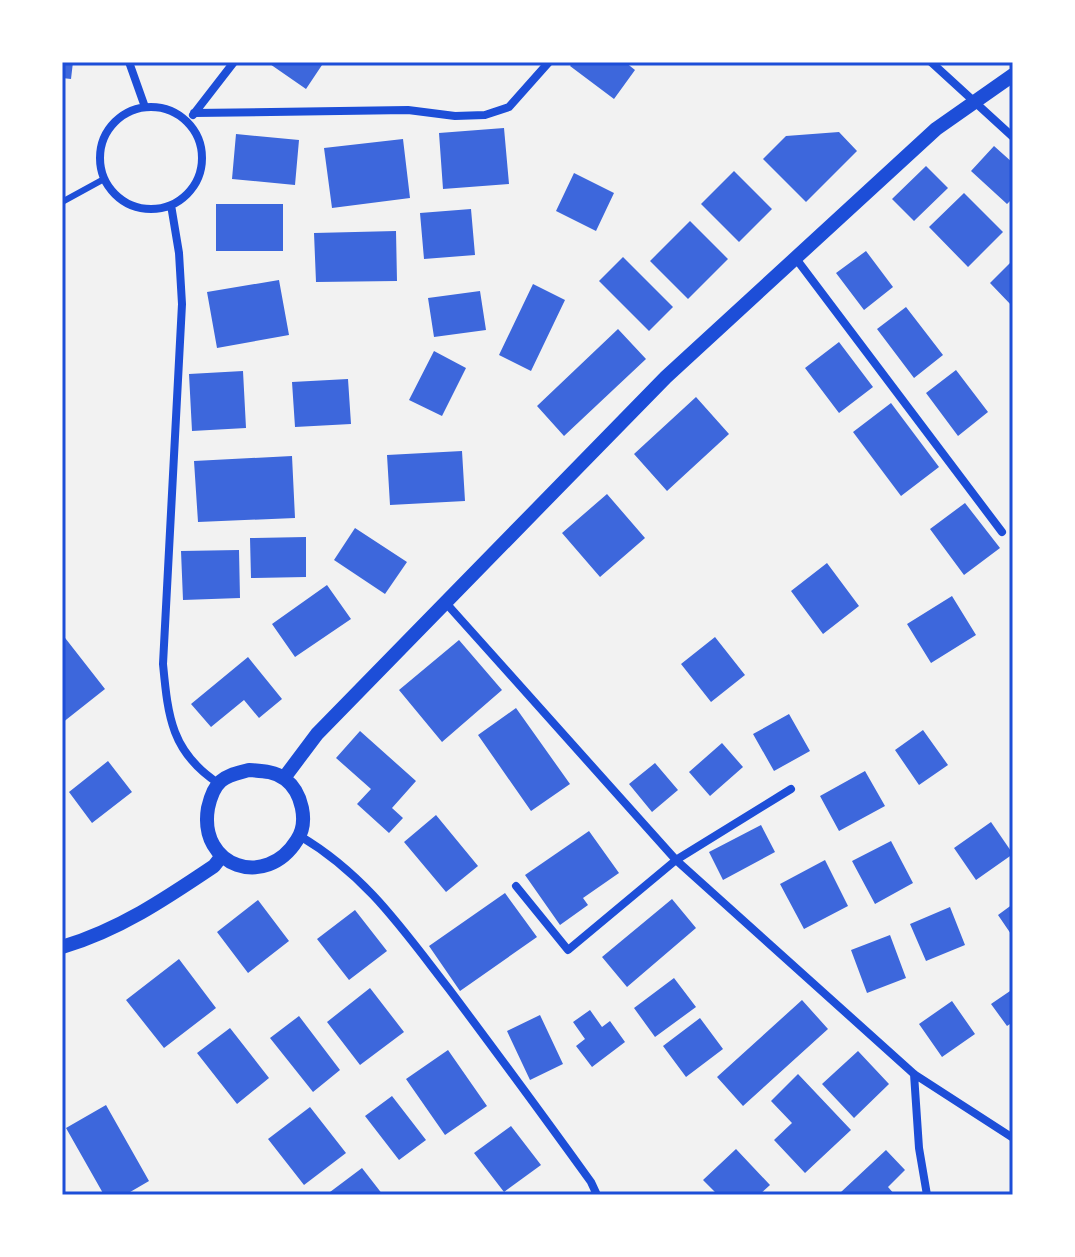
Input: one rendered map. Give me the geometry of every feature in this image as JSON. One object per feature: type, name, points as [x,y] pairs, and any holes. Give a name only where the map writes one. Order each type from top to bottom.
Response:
[{"type":"street","points":[[129,62],[145,107]]},
{"type":"street","points":[[187,122],[234,62]]},
{"type":"street","points":[[194,113],[408,110],[455,116],[485,115],[509,107],[549,62]]},
{"type":"street","points":[[931,62],[1013,137]]},
{"type":"street","points":[[284,778],[317,734],[666,377],[797,260],[936,129],[1013,75]]},
{"type":"street","points":[[145,107],[175,113],[187,122],[201,151],[201,168],[185,196],[171,205],[156,209],[140,208],[125,202],[113,192],[104,179],[100,163],[106,132],[116,120],[130,111],[145,107]]},
{"type":"street","points":[[171,205],[179,253],[182,304],[163,664],[168,716],[179,744],[202,773],[218,783]]},
{"type":"street","points":[[797,260],[1002,532]]},
{"type":"street","points":[[445,602],[676,860],[914,1074],[1013,1138]]},
{"type":"street","points":[[249,770],[268,771],[284,778],[296,791],[303,811],[300,836],[286,855],[267,867],[249,868],[234,865],[221,857],[211,839],[206,819],[209,801],[218,783],[230,775],[249,770]]},
{"type":"street","points":[[516,886],[568,950],[676,860],[791,789]]},
{"type":"street","points":[[300,836],[318,847],[379,898],[477,1026],[591,1182],[597,1195]]},
{"type":"street","points":[[62,947],[94,937],[148,911],[214,866],[221,857]]},
{"type":"street","points":[[914,1074],[919,1148],[927,1195]]},
{"type":"lane","points":[[62,202],[104,179]]},
{"type":"building","points":[[62,62],[73,62],[71,79],[62,78]]},
{"type":"building","points":[[267,62],[324,62],[306,89]]},
{"type":"building","points":[[573,62],[625,62],[635,70],[614,99],[570,66]]},
{"type":"building","points":[[504,128],[509,184],[443,189],[439,133]]},
{"type":"building","points":[[839,132],[857,151],[806,202],[763,159],[786,136]]},
{"type":"building","points":[[236,134],[299,140],[295,185],[232,179]]},
{"type":"building","points":[[403,139],[410,198],[332,208],[324,148]]},
{"type":"building","points":[[994,146],[1013,163],[1013,198],[1007,204],[971,171]]},
{"type":"building","points":[[926,166],[948,188],[914,221],[892,199]]},
{"type":"building","points":[[734,171],[772,209],[739,242],[701,204]]},
{"type":"building","points":[[574,173],[614,193],[596,231],[556,211]]},
{"type":"building","points":[[964,193],[1003,232],[968,267],[929,227]]},
{"type":"building","points":[[216,204],[283,204],[283,251],[216,251]]},
{"type":"building","points":[[471,209],[475,255],[424,259],[420,213]]},
{"type":"building","points":[[690,221],[728,259],[688,299],[650,261]]},
{"type":"building","points":[[396,231],[397,281],[316,282],[314,233]]},
{"type":"building","points":[[866,251],[893,287],[864,310],[836,273]]},
{"type":"building","points":[[623,257],[673,307],[649,331],[599,281]]},
{"type":"building","points":[[1013,260],[1013,307],[990,283]]},
{"type":"building","points":[[279,280],[289,335],[217,348],[207,292]]},
{"type":"building","points":[[533,284],[565,300],[531,371],[499,355]]},
{"type":"building","points":[[480,291],[486,330],[434,337],[428,298]]},
{"type":"building","points":[[906,307],[943,355],[914,378],[877,329]]},
{"type":"building","points":[[618,329],[646,359],[564,436],[537,406]]},
{"type":"building","points":[[839,342],[873,387],[839,413],[805,368]]},
{"type":"building","points":[[434,351],[466,368],[442,416],[409,400]]},
{"type":"building","points":[[956,370],[988,412],[958,436],[926,393]]},
{"type":"building","points":[[243,371],[246,428],[192,431],[189,374]]},
{"type":"building","points":[[348,379],[351,424],[295,427],[292,382]]},
{"type":"building","points":[[696,397],[729,434],[667,491],[634,454]]},
{"type":"building","points":[[891,403],[939,467],[901,496],[853,432]]},
{"type":"building","points":[[462,451],[465,501],[390,505],[387,455]]},
{"type":"building","points":[[292,456],[295,518],[198,522],[194,461]]},
{"type":"building","points":[[607,494],[645,538],[600,577],[562,533]]},
{"type":"building","points":[[965,503],[1000,548],[964,575],[930,529]]},
{"type":"building","points":[[355,528],[407,562],[385,594],[334,560]]},
{"type":"building","points":[[306,537],[306,577],[251,578],[250,538]]},
{"type":"building","points":[[239,550],[240,598],[183,600],[181,551]]},
{"type":"building","points":[[827,563],[859,606],[823,634],[791,591]]},
{"type":"building","points":[[327,585],[351,619],[295,657],[272,624]]},
{"type":"building","points":[[952,596],[976,635],[931,663],[907,624]]},
{"type":"building","points":[[62,634],[105,689],[62,723]]},
{"type":"building","points":[[715,637],[745,675],[711,702],[681,664]]},
{"type":"building","points":[[459,640],[502,690],[442,742],[399,690]]},
{"type":"building","points":[[248,657],[282,699],[259,718],[244,700],[211,727],[191,704]]},
{"type":"building","points":[[516,708],[570,784],[531,811],[478,735]]},
{"type":"building","points":[[789,714],[810,751],[774,771],[753,734]]},
{"type":"building","points":[[923,730],[948,765],[919,785],[895,750]]},
{"type":"building","points":[[360,731],[416,781],[392,808],[403,818],[389,833],[357,804],[371,789],[336,758]]},
{"type":"building","points":[[722,743],[743,767],[710,796],[689,772]]},
{"type":"building","points":[[108,761],[132,792],[92,823],[69,792]]},
{"type":"building","points":[[655,763],[678,790],[652,812],[629,784]]},
{"type":"building","points":[[865,771],[885,806],[839,831],[820,796]]},
{"type":"building","points":[[436,815],[478,866],[446,892],[404,842]]},
{"type":"building","points":[[991,822],[1013,854],[976,880],[954,848]]},
{"type":"building","points":[[761,825],[775,852],[723,880],[709,852]]},
{"type":"building","points":[[589,831],[619,873],[583,898],[588,905],[560,925],[525,875]]},
{"type":"building","points":[[891,841],[913,883],[875,904],[852,861]]},
{"type":"building","points":[[825,860],[848,906],[804,929],[780,884]]},
{"type":"building","points":[[505,893],[537,937],[460,991],[429,946]]},
{"type":"building","points":[[672,899],[696,928],[627,987],[602,957]]},
{"type":"building","points":[[258,900],[289,941],[248,973],[217,932]]},
{"type":"building","points":[[1013,904],[1013,937],[998,915]]},
{"type":"building","points":[[950,907],[965,945],[926,961],[910,924]]},
{"type":"building","points":[[355,910],[387,951],[349,980],[317,939]]},
{"type":"building","points":[[890,935],[906,978],[867,993],[851,950]]},
{"type":"building","points":[[179,959],[216,1008],[164,1048],[126,1000]]},
{"type":"building","points":[[674,978],[696,1007],[655,1037],[634,1008]]},
{"type":"building","points":[[370,988],[404,1032],[360,1065],[327,1022]]},
{"type":"building","points":[[1013,989],[1013,1022],[1007,1026],[991,1004]]},
{"type":"building","points":[[802,1000],[828,1029],[743,1106],[717,1077]]},
{"type":"building","points":[[952,1001],[975,1034],[942,1057],[919,1024]]},
{"type":"building","points":[[590,1010],[602,1027],[610,1021],[625,1042],[592,1067],[576,1046],[585,1039],[573,1022]]},
{"type":"building","points":[[540,1015],[563,1064],[530,1080],[507,1031]]},
{"type":"building","points":[[299,1016],[340,1070],[313,1092],[270,1038]]},
{"type":"building","points":[[700,1018],[723,1049],[686,1077],[663,1046]]},
{"type":"building","points":[[230,1028],[269,1078],[237,1104],[197,1053]]},
{"type":"building","points":[[448,1050],[487,1106],[445,1135],[406,1079]]},
{"type":"building","points":[[858,1051],[889,1084],[854,1118],[822,1084]]},
{"type":"building","points":[[798,1074],[851,1130],[805,1173],[774,1140],[792,1123],[771,1101]]},
{"type":"building","points":[[392,1096],[426,1140],[399,1160],[365,1116]]},
{"type":"building","points":[[106,1105],[149,1181],[125,1195],[104,1195],[66,1128]]},
{"type":"building","points":[[310,1107],[346,1153],[304,1185],[268,1139]]},
{"type":"building","points":[[511,1126],[541,1165],[504,1192],[474,1153]]},
{"type":"building","points":[[736,1149],[770,1185],[759,1195],[718,1195],[703,1180]]},
{"type":"building","points":[[886,1150],[905,1170],[888,1187],[895,1195],[844,1195],[841,1192]]},
{"type":"building","points":[[362,1168],[383,1195],[326,1195]]}]
